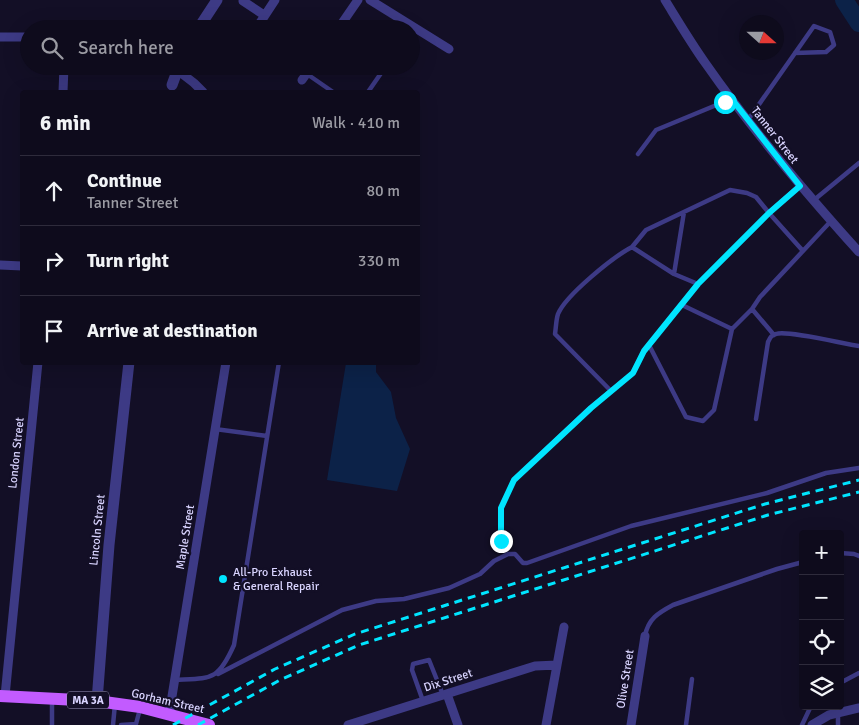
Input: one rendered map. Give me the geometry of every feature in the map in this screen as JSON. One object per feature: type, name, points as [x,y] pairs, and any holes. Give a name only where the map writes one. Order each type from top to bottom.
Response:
[{"type":"main road","name":"Gorham Street","points":[[3,696],[97,701],[140,707],[209,725]]},
{"type":"street","points":[[203,20],[217,0]]},
{"type":"street","points":[[261,20],[275,0]]},
{"type":"street","points":[[344,20],[358,0]]},
{"type":"street","points":[[370,0],[400,20]]},
{"type":"street","name":"Tanner Street","points":[[665,0],[731,98],[800,186],[859,252]]},
{"type":"street","points":[[243,1],[264,15]]},
{"type":"street","points":[[420,33],[449,49]]},
{"type":"street","points":[[0,37],[20,37]]},
{"type":"street","points":[[63,90],[64,75]]},
{"type":"street","points":[[170,89],[175,75]]},
{"type":"street","points":[[184,75],[201,90]]},
{"type":"street","points":[[0,265],[20,266]]},
{"type":"street","name":"London Street","points":[[3,696],[38,365]]},
{"type":"street","name":"Lincoln Street","points":[[97,701],[109,545],[129,365]]},
{"type":"street","name":"Maple Street","points":[[169,715],[226,365]]},
{"type":"street","points":[[546,725],[564,627]]},
{"type":"street","name":"Olive Street","points":[[631,725],[645,636]]},
{"type":"street","name":"Dix Street","points":[[348,725],[535,666],[557,664]]},
{"type":"street","points":[[445,694],[458,725]]},
{"type":"street","points":[[812,725],[822,718],[838,712],[859,708]]},
{"type":"lane","points":[[748,120],[795,53],[814,26],[830,32],[834,45],[826,52],[795,53]]},
{"type":"lane","points":[[308,75],[330,90]]},
{"type":"lane","points":[[369,90],[380,75]]},
{"type":"lane","points":[[638,154],[656,130],[731,98]]},
{"type":"lane","points":[[813,201],[859,163]]},
{"type":"lane","points":[[501,541],[501,508],[514,480],[583,415],[633,373],[649,345],[698,284],[769,213],[800,186]]},
{"type":"lane","points":[[611,391],[555,334],[558,314],[579,288],[622,252],[632,246],[646,230],[730,190],[756,197],[804,252]]},
{"type":"lane","points":[[674,274],[684,212]]},
{"type":"lane","points":[[649,345],[686,417],[703,421],[714,410],[732,329],[831,221]]},
{"type":"lane","points":[[632,246],[674,274],[698,284]]},
{"type":"lane","points":[[682,304],[732,329]]},
{"type":"lane","points":[[752,309],[774,335]]},
{"type":"lane","points":[[756,418],[768,342],[774,335],[778,333],[796,335],[859,346]]},
{"type":"lane","points":[[218,674],[234,644],[279,365]]},
{"type":"lane","points":[[215,429],[267,436]]},
{"type":"lane","points":[[174,680],[207,678],[218,674],[342,610],[376,601],[404,599],[449,588],[480,574],[494,561],[508,554],[515,554],[523,563],[527,563],[631,526],[767,493],[826,473],[859,468]]},
{"type":"lane","points":[[844,553],[859,556]]},
{"type":"lane","points":[[645,636],[651,619],[659,612],[673,605],[799,563]]},
{"type":"lane","points":[[423,701],[412,670],[413,664],[420,661],[429,660],[445,694]]},
{"type":"lane","points":[[844,681],[859,673]]},
{"type":"lane","points":[[686,725],[692,680]]},
{"type":"lane","points":[[52,699],[52,725]]},
{"type":"lane","points":[[113,725],[115,704]]},
{"type":"lane","points":[[121,725],[136,724],[140,707]]},
{"type":"lane","points":[[802,725],[809,710]]},
{"type":"lane","points":[[838,712],[838,725]]},
{"type":"water","points":[[346,365],[376,365],[376,372],[391,392],[396,418],[410,449],[397,491],[327,480]]},
{"type":"waterway","points":[[844,0],[859,23]]},
{"type":"railway","points":[[173,725],[275,669],[355,634],[765,504],[859,480]]},
{"type":"railway","points":[[198,725],[280,680],[359,645],[768,515],[859,492]]},
{"type":"place","name":"All-Pro Exhaust & General Repair","points":[[223,579]]},
{"type":"route","points":[[501,541],[501,508],[514,480],[591,408],[633,373],[644,351],[698,284],[769,213],[800,186],[731,98],[725,102]]}]
